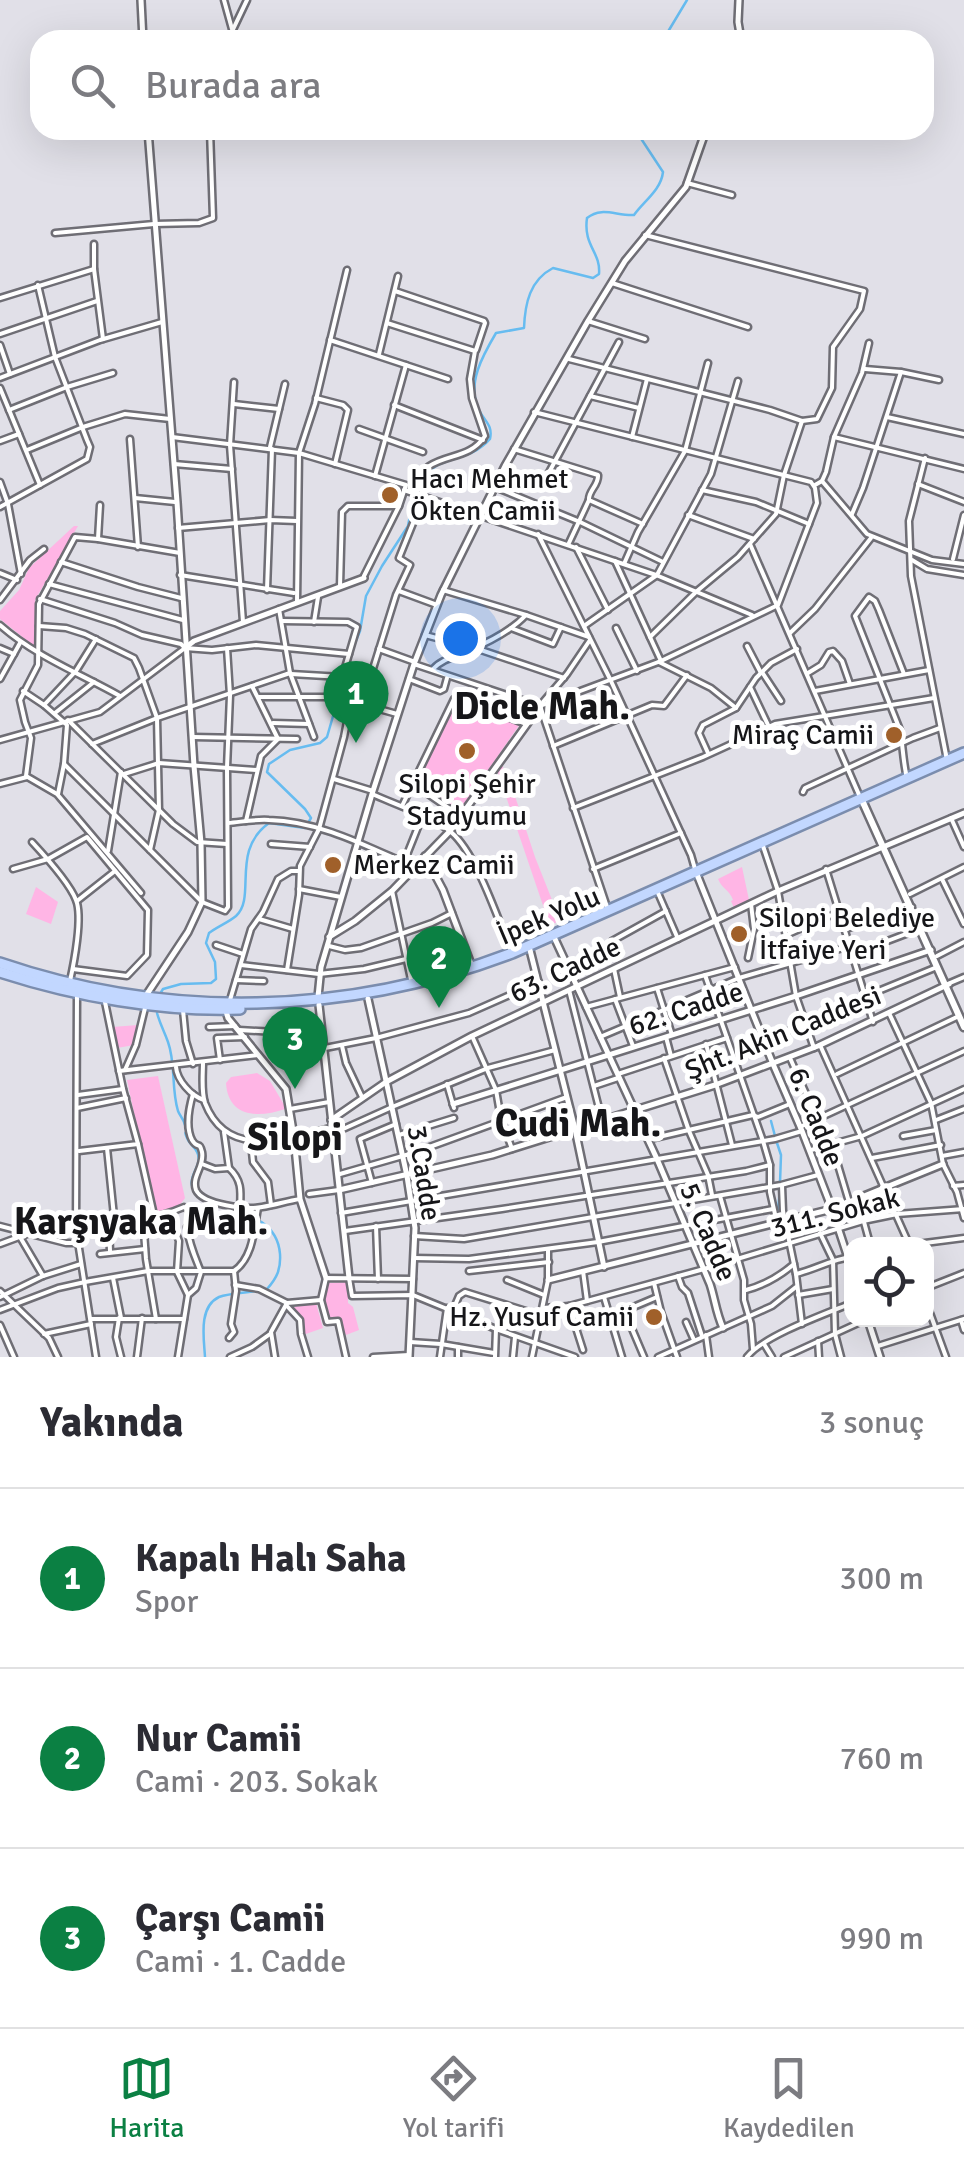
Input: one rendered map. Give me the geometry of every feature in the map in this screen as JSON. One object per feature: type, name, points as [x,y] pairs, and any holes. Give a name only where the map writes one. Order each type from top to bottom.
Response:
[{"type":"highway","points":[[864,800],[947,760],[964,756]]},
{"type":"highway","points":[[22,975],[182,1007],[318,1002],[391,990],[472,967],[554,937],[964,756]]},
{"type":"highway","name":"İpek Yolu","points":[[318,1002],[368,999],[457,978],[530,950],[864,800]]},
{"type":"highway","points":[[2,968],[104,997],[228,1006]]},
{"type":"main road","points":[[864,800],[910,894],[964,1026]]},
{"type":"main road","points":[[886,846],[948,985]]},
{"type":"street","points":[[140,0],[142,30]]},
{"type":"street","points":[[224,0],[232,30]]},
{"type":"street","points":[[232,30],[247,0]]},
{"type":"street","points":[[739,0],[740,30]]},
{"type":"street","points":[[122,1071],[136,1046],[148,990],[188,932],[202,902],[201,843],[149,140]]},
{"type":"street","points":[[56,233],[213,218],[210,140]]},
{"type":"street","points":[[575,1357],[413,1295],[352,1296],[318,1002],[319,974],[397,714],[443,590],[534,412],[612,283],[687,184],[702,140]]},
{"type":"street","points":[[687,184],[732,195]]},
{"type":"street","points":[[566,358],[802,421],[817,419],[829,397],[833,347],[860,309],[864,290],[645,235]]},
{"type":"street","points":[[94,244],[103,339]]},
{"type":"street","points":[[0,298],[94,269]]},
{"type":"street","points":[[296,602],[299,453],[348,270]]},
{"type":"street","points":[[378,356],[398,276]]},
{"type":"street","points":[[612,283],[748,327]]},
{"type":"street","points":[[0,507],[86,458],[90,447],[55,357],[38,285]]},
{"type":"street","points":[[0,740],[95,714],[194,641],[364,578],[414,480],[431,463],[472,450],[483,440],[485,432],[472,398],[470,379],[486,323],[395,290]]},
{"type":"street","points":[[0,334],[98,302]]},
{"type":"street","points":[[588,321],[645,338]]},
{"type":"street","points":[[0,378],[103,339],[162,322]]},
{"type":"street","points":[[386,323],[476,351]]},
{"type":"street","points":[[330,340],[448,379]]},
{"type":"street","points":[[546,478],[619,342]]},
{"type":"street","points":[[814,486],[822,482],[826,472],[834,436],[863,369],[868,343]]},
{"type":"street","points":[[0,345],[10,374]]},
{"type":"street","points":[[624,564],[642,524],[685,450],[708,362]]},
{"type":"street","points":[[374,476],[406,365]]},
{"type":"street","points":[[863,369],[939,380]]},
{"type":"street","points":[[851,515],[901,372]]},
{"type":"street","points":[[9,410],[113,373]]},
{"type":"street","points":[[632,437],[647,379]]},
{"type":"street","points":[[584,626],[657,575],[717,459],[738,381]]},
{"type":"street","points":[[234,382],[230,444],[243,622]]},
{"type":"street","points":[[267,590],[271,449],[286,384]]},
{"type":"street","points":[[0,388],[40,486]]},
{"type":"street","points":[[589,396],[639,408]]},
{"type":"street","points":[[316,398],[348,410],[335,464]]},
{"type":"street","points":[[233,404],[279,409]]},
{"type":"street","points":[[394,405],[483,440]]},
{"type":"street","points":[[379,649],[432,671],[540,706],[660,662],[778,605],[817,504],[812,482],[534,412]]},
{"type":"street","points":[[27,450],[126,414],[170,419]]},
{"type":"street","points":[[887,417],[964,434]]},
{"type":"street","points":[[650,637],[752,542],[777,511],[802,421]]},
{"type":"street","points":[[359,429],[424,452]]},
{"type":"street","points":[[0,441],[19,434]]},
{"type":"street","points":[[834,436],[964,469]]},
{"type":"street","points":[[172,437],[299,453],[406,485],[406,490]]},
{"type":"street","points":[[130,440],[138,546]]},
{"type":"street","points":[[514,449],[598,475],[568,544]]},
{"type":"street","points":[[925,458],[909,522],[911,576],[947,760]]},
{"type":"street","points":[[174,464],[232,469]]},
{"type":"street","points":[[0,482],[21,574]]},
{"type":"street","points":[[822,482],[872,536],[932,560],[964,564]]},
{"type":"street","points":[[918,484],[964,502]]},
{"type":"street","points":[[495,487],[662,562]]},
{"type":"street","points":[[406,490],[657,575],[754,616]]},
{"type":"street","points":[[702,490],[756,502],[810,524]]},
{"type":"street","points":[[362,704],[398,590],[410,565],[400,558],[424,496]]},
{"type":"street","points":[[135,498],[177,502]]},
{"type":"street","points":[[590,500],[642,524]]},
{"type":"street","points":[[98,538],[100,506]]},
{"type":"street","points":[[340,586],[342,512],[348,506],[399,506]]},
{"type":"street","points":[[688,515],[752,542],[864,800]]},
{"type":"street","points":[[952,561],[964,515]]},
{"type":"street","points":[[178,528],[297,520]]},
{"type":"street","points":[[538,534],[611,681],[697,873]]},
{"type":"street","points":[[790,633],[815,610],[872,536]]},
{"type":"street","points":[[27,777],[31,738],[21,708],[23,691],[36,672],[40,599],[75,537],[180,553]]},
{"type":"street","points":[[576,548],[608,610]]},
{"type":"street","points":[[0,600],[30,560],[44,549]]},
{"type":"street","points":[[912,560],[928,570],[964,575]]},
{"type":"street","points":[[615,561],[660,662],[712,688],[736,708]]},
{"type":"street","points":[[61,562],[182,598]]},
{"type":"street","points":[[0,573],[16,580]]},
{"type":"street","points":[[180,575],[295,593]]},
{"type":"street","points":[[49,584],[184,620]]},
{"type":"street","points":[[398,590],[437,604]]},
{"type":"street","points":[[443,590],[590,638]]},
{"type":"street","points":[[314,622],[318,594]]},
{"type":"street","points":[[904,674],[879,610],[868,597],[856,616],[891,704],[908,778]]},
{"type":"street","points":[[40,599],[185,648],[212,650],[256,645],[348,654]]},
{"type":"street","points":[[278,609],[290,674],[314,737]]},
{"type":"street","points":[[432,671],[437,664],[511,628],[526,615]]},
{"type":"street","points":[[282,621],[354,624],[337,698]]},
{"type":"street","points":[[0,625],[38,654],[121,697]]},
{"type":"street","points":[[39,626],[76,630],[96,639],[134,658],[144,678],[158,718],[158,810],[150,850]]},
{"type":"street","points":[[511,628],[552,644],[561,627]]},
{"type":"street","points":[[616,628],[637,671]]},
{"type":"street","points":[[425,635],[564,678]]},
{"type":"street","points":[[328,941],[392,890],[450,831],[590,638]]},
{"type":"street","points":[[44,704],[76,671],[96,639]]},
{"type":"street","points":[[0,679],[20,642]]},
{"type":"street","points":[[747,646],[781,701]]},
{"type":"street","points":[[0,648],[14,654]]},
{"type":"street","points":[[64,764],[202,902],[225,911],[230,695],[227,648]]},
{"type":"street","points":[[708,754],[700,729],[736,708],[761,672],[798,649]]},
{"type":"street","points":[[808,672],[821,666],[833,651],[842,661],[850,684]]},
{"type":"street","points":[[816,691],[928,670]]},
{"type":"street","points":[[92,744],[290,674],[342,678]]},
{"type":"street","points":[[552,746],[652,706],[664,706],[686,674]]},
{"type":"street","points":[[409,679],[442,692],[448,676]]},
{"type":"street","points":[[55,713],[94,682]]},
{"type":"street","points":[[252,686],[278,739]]},
{"type":"street","points":[[750,687],[769,728]]},
{"type":"street","points":[[23,691],[66,720],[158,810],[197,842],[227,844]]},
{"type":"street","points":[[258,698],[337,698],[397,714]]},
{"type":"street","points":[[574,808],[776,724],[934,698]]},
{"type":"street","points":[[402,806],[454,699],[526,724]]},
{"type":"street","points":[[287,970],[299,871],[319,829],[351,701]]},
{"type":"street","points":[[540,706],[608,910]]},
{"type":"street","points":[[58,794],[66,720]]},
{"type":"street","points":[[271,724],[308,724]]},
{"type":"street","points":[[803,792],[804,788],[940,728]]},
{"type":"street","points":[[193,738],[297,739]]},
{"type":"street","points":[[246,821],[261,756],[278,739]]},
{"type":"street","points":[[122,774],[158,763],[257,770]]},
{"type":"street","points":[[108,852],[122,774]]},
{"type":"street","points":[[0,784],[27,777],[58,794],[141,892]]},
{"type":"street","points":[[333,778],[450,831],[468,852],[512,952]]},
{"type":"street","points":[[414,784],[460,816]]},
{"type":"street","name":"63. Cadde","points":[[332,1128],[362,1098],[386,1082],[472,1036],[778,891],[964,813]]},
{"type":"street","points":[[404,862],[422,817]]},
{"type":"street","points":[[951,818],[964,848]]},
{"type":"street","points":[[228,823],[300,823],[414,867]]},
{"type":"street","points":[[593,869],[681,833]]},
{"type":"street","points":[[12,869],[48,859],[87,837],[148,910],[146,955],[127,976],[73,969]]},
{"type":"street","points":[[32,842],[77,901],[79,914],[69,983]]},
{"type":"street","points":[[271,844],[310,847]]},
{"type":"street","points":[[763,846],[778,891],[796,996],[906,1237]]},
{"type":"street","points":[[425,856],[472,967]]},
{"type":"street","points":[[910,894],[964,867]]},
{"type":"street","points":[[826,870],[873,1022]]},
{"type":"street","points":[[77,901],[115,871]]},
{"type":"street","points":[[299,871],[278,879],[251,929],[228,1006],[228,1018],[286,1088],[300,1198],[326,1278],[320,1300],[327,1322],[338,1322],[346,1357]]},
{"type":"street","name":"6. Cadde","points":[[697,873],[844,1243]]},
{"type":"street","points":[[942,878],[964,924]]},
{"type":"street","points":[[299,889],[341,897]]},
{"type":"street","points":[[392,890],[412,984]]},
{"type":"street","points":[[658,894],[678,938]]},
{"type":"street","points":[[748,958],[754,929],[751,904]]},
{"type":"street","points":[[846,930],[912,907]]},
{"type":"street","points":[[612,941],[666,911]]},
{"type":"street","points":[[786,935],[841,911]]},
{"type":"street","points":[[328,941],[354,950],[452,913]]},
{"type":"street","points":[[258,919],[293,928]]},
{"type":"street","points":[[853,954],[920,928]]},
{"type":"street","name":"5. Cadde","points":[[554,937],[573,988],[586,1007],[657,1159],[715,1297],[723,1328]]},
{"type":"street","points":[[934,953],[964,942]]},
{"type":"street","points":[[216,945],[243,954]]},
{"type":"street","points":[[600,1037],[738,978],[850,946]]},
{"type":"street","points":[[530,950],[575,1128],[604,1267]]},
{"type":"street","name":"62. Cadde","points":[[454,1106],[588,1060],[934,953]]},
{"type":"street","points":[[241,965],[336,974],[406,959]]},
{"type":"street","points":[[586,1007],[734,967]]},
{"type":"street","points":[[763,1039],[938,967]]},
{"type":"street","points":[[614,969],[624,1025],[633,1047]]},
{"type":"street","points":[[705,975],[770,1164],[770,1187],[778,1223]]},
{"type":"street","points":[[948,985],[964,977]]},
{"type":"street","points":[[236,980],[264,981]]},
{"type":"street","points":[[323,1048],[469,1013],[539,982]]},
{"type":"street","name":"Şht. Akin Caddesi","points":[[339,1190],[512,1148],[715,1085],[790,1058],[948,985]]},
{"type":"street","points":[[573,988],[602,1120]]},
{"type":"street","points":[[656,988],[664,1008],[668,1057],[678,1096],[739,1258],[753,1349]]},
{"type":"street","points":[[77,992],[76,1229],[96,1357]]},
{"type":"street","points":[[104,997],[154,1215]]},
{"type":"street","name":"3.Cadde","points":[[368,999],[408,1176],[414,1222],[409,1356]]},
{"type":"street","points":[[182,1007],[192,1064]]},
{"type":"street","points":[[889,1013],[931,1103],[942,1160],[964,1218]]},
{"type":"street","points":[[835,1075],[962,1017]]},
{"type":"street","points":[[210,1027],[276,1032]]},
{"type":"street","points":[[472,1036],[496,1090],[512,1148]]},
{"type":"street","points":[[220,1060],[217,1038],[246,1037]]},
{"type":"street","points":[[594,1086],[726,1038]]},
{"type":"street","points":[[706,1044],[732,1145]]},
{"type":"street","points":[[342,1046],[362,1098]]},
{"type":"street","points":[[224,1132],[252,1142],[332,1128],[488,1068],[555,1050]]},
{"type":"street","points":[[342,1213],[763,1141],[801,1129],[964,1051]]},
{"type":"street","points":[[122,1071],[260,1055]]},
{"type":"street","points":[[790,1058],[838,1165],[849,1203]]},
{"type":"street","points":[[203,1062],[204,1100],[224,1132],[230,1168],[241,1187],[240,1207]]},
{"type":"street","points":[[173,1066],[192,1094],[204,1100]]},
{"type":"street","points":[[447,1084],[454,1106]]},
{"type":"street","points":[[76,1095],[123,1088]]},
{"type":"street","points":[[810,1151],[862,1136],[964,1088]]},
{"type":"street","points":[[192,1094],[188,1116],[192,1140],[202,1150],[195,1182],[199,1194],[205,1199],[258,1208],[300,1198]]},
{"type":"street","points":[[337,1175],[403,1156],[567,1097]]},
{"type":"street","points":[[77,1108],[126,1098]]},
{"type":"street","points":[[290,1109],[329,1102]]},
{"type":"street","points":[[648,1140],[758,1116],[790,1104]]},
{"type":"street","points":[[936,1120],[964,1109]]},
{"type":"street","points":[[398,1135],[454,1118]]},
{"type":"street","points":[[372,1183],[360,1139],[396,1124]]},
{"type":"street","points":[[296,1151],[332,1128]]},
{"type":"street","points":[[903,1136],[936,1130]]},
{"type":"street","points":[[252,1142],[254,1162],[268,1182],[270,1204]]},
{"type":"street","points":[[78,1152],[138,1144]]},
{"type":"street","points":[[871,1158],[940,1144]]},
{"type":"street","points":[[106,1148],[110,1251]]},
{"type":"street","points":[[548,1280],[832,1209],[964,1152]]},
{"type":"street","points":[[201,1164],[215,1169],[230,1168]]},
{"type":"street","points":[[344,1232],[770,1164]]},
{"type":"street","points":[[414,1236],[464,1238],[782,1185],[818,1174]]},
{"type":"street","points":[[782,1185],[782,1211],[802,1324]]},
{"type":"street","points":[[953,1186],[964,1185]]},
{"type":"street","points":[[309,1194],[339,1190]]},
{"type":"street","points":[[858,1200],[868,1237]]},
{"type":"street","points":[[76,1229],[112,1226],[184,1207],[211,1229],[231,1231],[254,1225]]},
{"type":"street","points":[[0,1310],[58,1288],[113,1277],[148,1272],[234,1271],[242,1265],[252,1243],[258,1208]]},
{"type":"street","points":[[414,1258],[469,1258],[548,1249],[773,1209]]},
{"type":"street","name":"311. Sokak","points":[[543,1308],[604,1297],[863,1220],[963,1209]]},
{"type":"street","points":[[169,1214],[179,1241],[176,1272],[188,1295],[178,1357]]},
{"type":"street","points":[[143,1218],[156,1319]]},
{"type":"street","points":[[188,1295],[196,1288],[202,1272],[193,1256],[188,1227],[201,1222]]},
{"type":"street","points":[[0,1226],[78,1243]]},
{"type":"street","points":[[376,1226],[378,1279]]},
{"type":"street","points":[[820,1233],[832,1260],[835,1334],[841,1357]]},
{"type":"street","points":[[0,1244],[27,1234]]},
{"type":"street","points":[[20,1237],[43,1276]]},
{"type":"street","points":[[934,1242],[964,1238]]},
{"type":"street","points":[[100,1254],[145,1249]]},
{"type":"street","points":[[532,1357],[548,1280],[548,1249]]},
{"type":"street","points":[[796,1274],[844,1259]]},
{"type":"street","points":[[469,1271],[549,1262]]},
{"type":"street","points":[[58,1357],[50,1338],[1,1294],[82,1264]]},
{"type":"street","points":[[745,1290],[775,1279],[794,1264]]},
{"type":"street","points":[[229,1338],[234,1332],[234,1271]]},
{"type":"street","points":[[583,1271],[587,1301]]},
{"type":"street","points":[[934,1285],[964,1272]]},
{"type":"street","points":[[678,1276],[688,1293],[709,1357]]},
{"type":"street","points":[[113,1277],[120,1318],[116,1337],[122,1357]]},
{"type":"street","points":[[326,1278],[414,1279]]},
{"type":"street","points":[[507,1280],[544,1296]]},
{"type":"street","points":[[654,1283],[678,1357]]},
{"type":"street","points":[[658,1357],[772,1306],[796,1286]]},
{"type":"street","points":[[236,1291],[259,1289],[287,1304],[300,1320],[308,1357]]},
{"type":"street","points":[[798,1295],[834,1289]]},
{"type":"street","points":[[440,1357],[450,1309],[465,1292],[542,1316]]},
{"type":"street","points":[[604,1297],[622,1357]]},
{"type":"street","points":[[644,1357],[630,1324],[630,1308],[657,1297]]},
{"type":"street","points":[[287,1304],[320,1300]]},
{"type":"street","points":[[230,1357],[270,1334],[287,1304]]},
{"type":"street","points":[[569,1306],[583,1350]]},
{"type":"street","points":[[747,1357],[753,1349],[844,1306]]},
{"type":"street","points":[[138,1357],[142,1318]]},
{"type":"street","points":[[44,1334],[91,1321],[184,1319]]},
{"type":"street","points":[[877,1346],[962,1320],[964,1330]]},
{"type":"street","points":[[686,1322],[694,1340]]},
{"type":"street","points":[[934,1323],[946,1357]]},
{"type":"street","points":[[0,1325],[14,1357]]},
{"type":"street","points":[[784,1357],[851,1327]]},
{"type":"street","points":[[870,1327],[880,1357]]},
{"type":"street","points":[[410,1342],[494,1355],[496,1328]]},
{"type":"street","points":[[270,1334],[274,1357]]},
{"type":"street","points":[[513,1357],[515,1335]]},
{"type":"street","points":[[818,1341],[820,1357]]},
{"type":"street","points":[[764,1344],[772,1357]]},
{"type":"street","points":[[458,1347],[458,1357]]},
{"type":"street","points":[[552,1357],[554,1349]]},
{"type":"street","points":[[374,1357],[409,1356]]},
{"type":"shaded area","points":[[78,526],[35,600],[36,648],[0,619],[0,611],[19,590],[29,568]]},
{"type":"shaded area","name":"Silopi Şehir Stadyumu","points":[[456,701],[520,724],[459,812],[419,785],[419,777]]},
{"type":"shaded area","points":[[500,761],[560,920],[550,926],[497,770]]},
{"type":"shaded area","points":[[742,867],[749,900],[734,908],[731,896],[718,879]]},
{"type":"shaded area","points":[[36,887],[58,902],[51,924],[26,914]]},
{"type":"shaded area","points":[[138,1025],[134,1045],[117,1048],[112,1027]]},
{"type":"shaded area","points":[[257,1073],[270,1081],[285,1109],[255,1114],[232,1103],[226,1083],[231,1077]]},
{"type":"shaded area","points":[[158,1076],[185,1198],[167,1212],[154,1208],[127,1080]]},
{"type":"shaded area","points":[[348,1282],[348,1303],[353,1307],[359,1330],[346,1335],[338,1319],[326,1317],[324,1286]]},
{"type":"shaded area","points":[[316,1303],[323,1328],[303,1335],[302,1320],[293,1308]]},
{"type":"waterway","points":[[669,30],[687,0]]},
{"type":"waterway","points":[[418,486],[434,467],[471,453],[490,439],[489,427],[475,400],[478,370],[496,333],[524,328],[528,301],[539,279],[553,268],[593,278],[599,274],[587,235],[587,218],[604,212],[634,215],[659,184],[663,172],[642,140]]},
{"type":"waterway","points":[[351,653],[360,631],[366,596],[408,526],[413,499]]},
{"type":"waterway","points":[[160,994],[163,989],[181,984],[211,983],[216,979],[215,962],[206,943],[209,933],[242,908],[247,860],[257,834],[269,823],[305,828],[311,818],[267,772],[269,764],[290,750],[320,743],[327,737],[342,685]]},
{"type":"waterway","points":[[157,1013],[170,1050],[178,1111],[199,1157],[193,1189],[211,1203],[266,1226],[276,1237],[280,1254],[278,1273],[267,1289],[224,1295],[212,1302],[205,1316],[205,1357]]},
{"type":"waterway","points":[[771,1121],[775,1136]]},
{"type":"waterway","points":[[776,1140],[781,1155],[780,1183]]},
{"type":"waterway","points":[[780,1188],[781,1214]]},
{"type":"place","name":"Hacı Mehmet Ökten Camii","points":[[390,495]]},
{"type":"place","name":"Miraç Camii","points":[[894,735]]},
{"type":"place","name":"Kapalı Halı Saha","points":[[356,743]]},
{"type":"place","name":"Silopi Şehir Stadyumu","points":[[467,751]]},
{"type":"place","name":"Merkez Camii","points":[[333,865]]},
{"type":"place","name":"Silopi Belediye İtfaiye Yeri","points":[[739,934]]},
{"type":"place","name":"Nur Camii","points":[[439,1008]]},
{"type":"place","name":"Çarşı Camii","points":[[295,1089]]},
{"type":"place","name":"Hz. Yusuf Camii","points":[[654,1317]]},
{"type":"district","name":"Dicle Mah.","points":[[542,706]]},
{"type":"district","name":"Cudi Mah.","points":[[578,1123]]},
{"type":"district","name":"Silopi","points":[[295,1137]]},
{"type":"district","name":"Karşıyaka Mah.","points":[[141,1221]]}]
